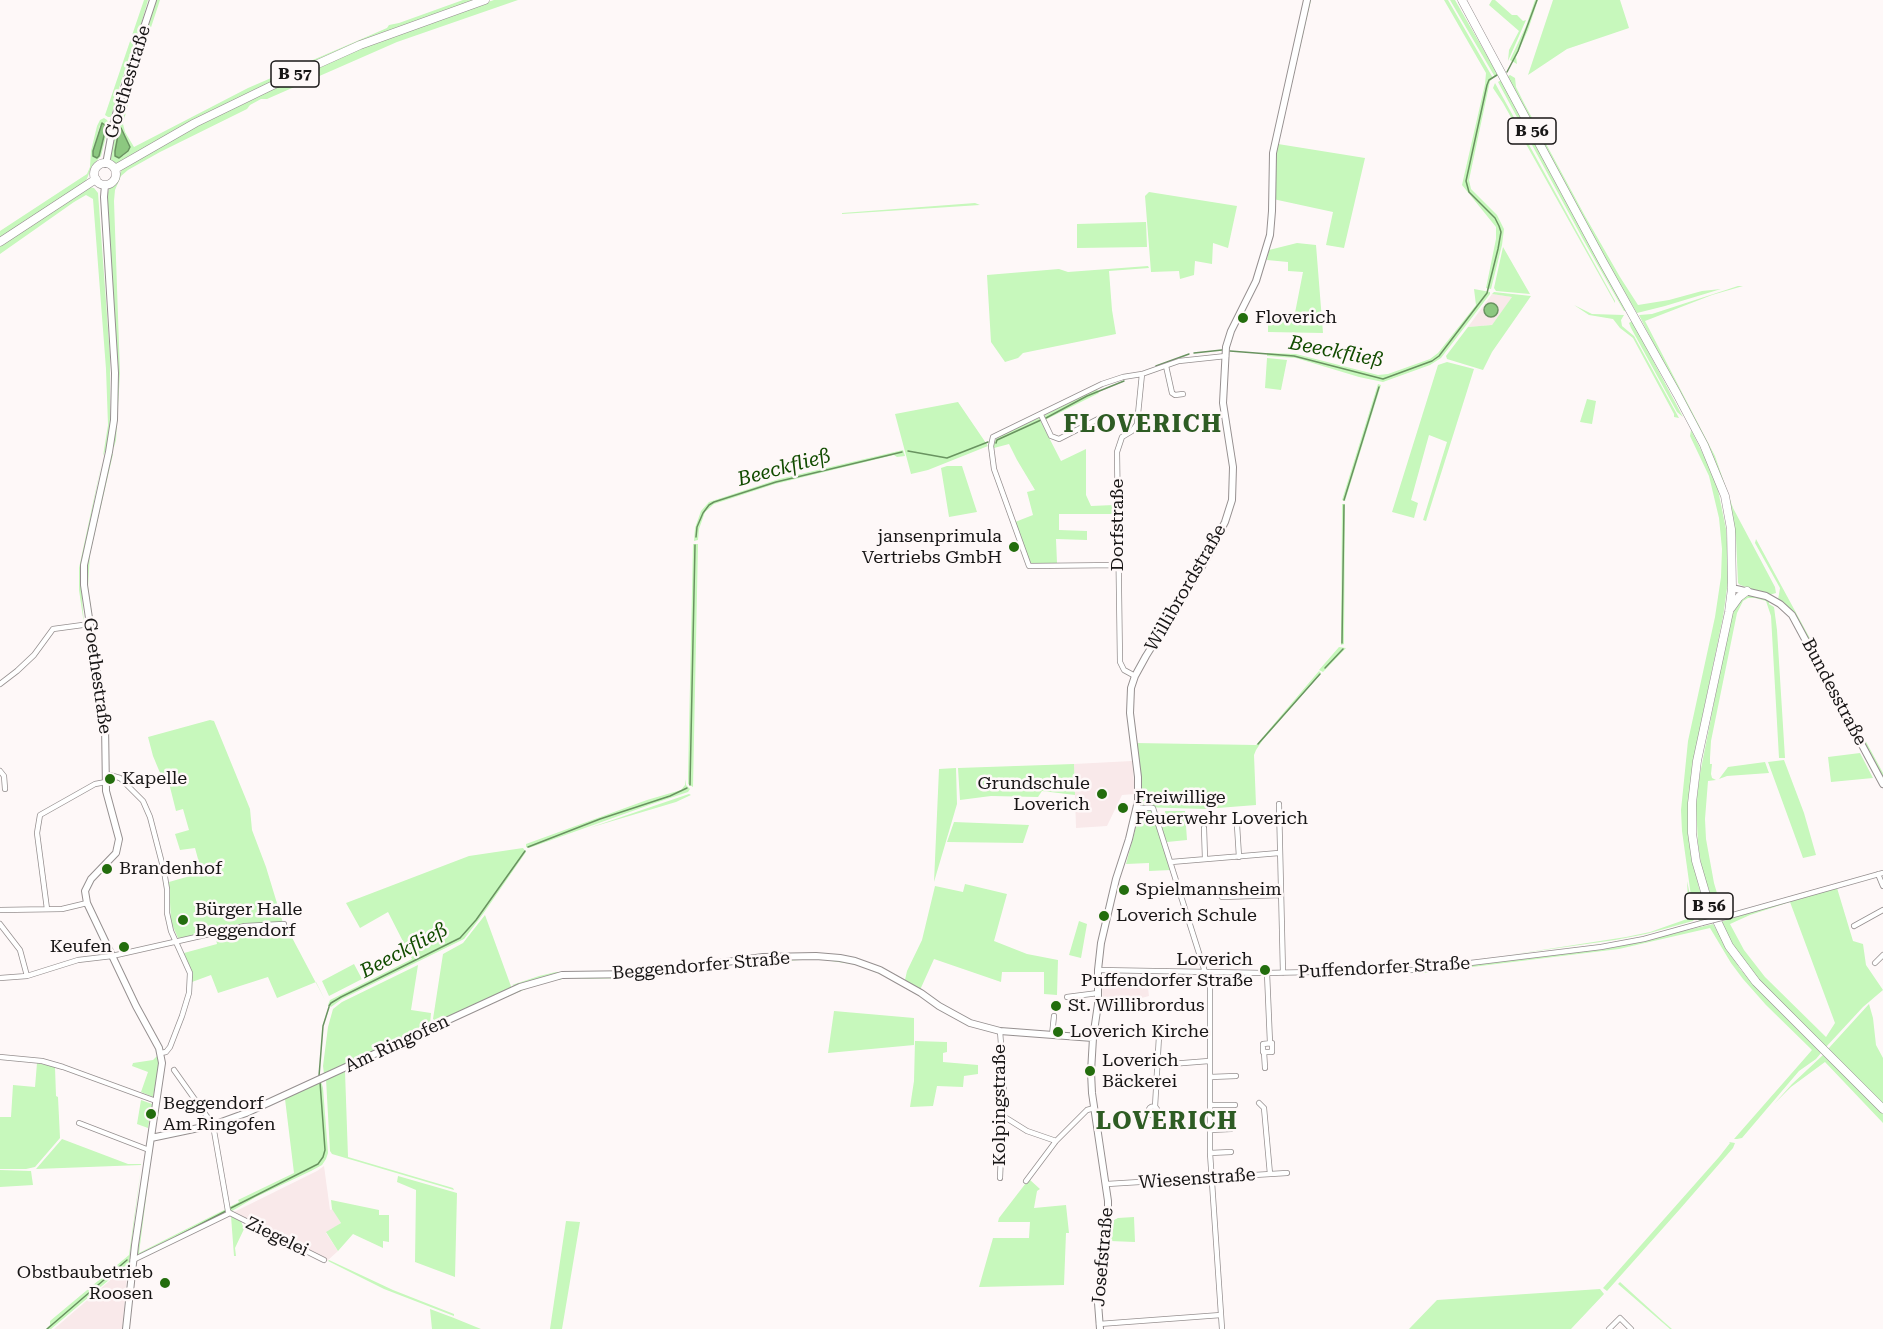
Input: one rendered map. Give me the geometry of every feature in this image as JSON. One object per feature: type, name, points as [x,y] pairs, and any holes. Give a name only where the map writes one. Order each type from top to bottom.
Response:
[{"type":"main road","name":"B 57","points":[[105,185],[114,180],[115,169],[195,123],[360,45],[485,0]]},
{"type":"main road","name":"B 56","points":[[1462,0],[1704,445],[1725,496],[1731,529],[1732,588],[1729,612],[1697,760],[1694,786],[1692,833],[1704,891],[1730,946],[1756,982],[1883,1109]]},
{"type":"main road","points":[[105,185],[96,179],[97,168],[106,164],[115,169]]},
{"type":"main road","points":[[0,242],[96,179]]},
{"type":"main road","points":[[1729,612],[1738,597],[1747,591]]},
{"type":"street","name":"Goethestraße","points":[[106,164],[117,111],[153,0]]},
{"type":"street","name":"Willibrordstraße","points":[[1135,676],[1204,563],[1225,522],[1232,500],[1233,467],[1223,403],[1226,356],[1231,331],[1256,281],[1266,247],[1272,211],[1273,153],[1307,0]]},
{"type":"street","name":"Goethestraße","points":[[87,903],[86,885],[112,857],[118,846],[118,834],[106,791],[105,724],[84,585],[84,565],[114,420],[115,373],[105,185]]},
{"type":"street","points":[[1119,565],[1029,566],[994,469],[991,446],[995,434],[1017,427],[1102,384],[1192,358],[1226,356]]},
{"type":"street","points":[[1166,366],[1172,393],[1183,394]]},
{"type":"street","name":"Dorfstraße","points":[[1135,676],[1124,670],[1120,662],[1117,452],[1122,437],[1132,431],[1137,424],[1142,374]]},
{"type":"street","points":[[1041,415],[1052,436],[1059,438],[1104,416]]},
{"type":"street","points":[[1732,588],[1747,591]]},
{"type":"street","name":"Bundesstraße","points":[[1747,591],[1766,596],[1780,604],[1795,621],[1883,784]]},
{"type":"street","points":[[0,684],[34,655],[53,629],[90,624]]},
{"type":"street","name":"Josefstraße","points":[[1100,1326],[1098,1303],[1108,1225],[1107,1184],[1091,1072],[1098,1004],[1098,970],[1104,929],[1137,808],[1138,789],[1130,703],[1135,676]]},
{"type":"street","points":[[0,771],[4,776],[5,789]]},
{"type":"street","points":[[47,909],[37,833],[40,815],[106,778],[120,778],[143,801],[150,817],[164,871],[167,913],[171,931],[190,973],[189,993],[173,1041],[166,1052],[161,1053]]},
{"type":"street","points":[[1279,804],[1283,973]]},
{"type":"street","points":[[1137,808],[1153,808],[1208,972],[1210,1153],[1222,1329]]},
{"type":"street","points":[[1237,825],[1239,856]]},
{"type":"street","points":[[1204,828],[1205,859]]},
{"type":"street","points":[[1171,862],[1280,853]]},
{"type":"street","points":[[1881,873],[1883,886]]},
{"type":"street","name":"Puffendorfer Straße","points":[[1098,970],[1267,973],[1380,972],[1479,963],[1616,945],[1881,873]]},
{"type":"street","points":[[1222,897],[1281,895]]},
{"type":"street","points":[[0,910],[69,908],[87,903],[161,1053],[162,1063],[133,1260],[126,1329]]},
{"type":"street","points":[[1854,926],[1883,910]]},
{"type":"street","points":[[0,924],[20,950],[27,976]]},
{"type":"street","points":[[0,978],[27,976],[62,964],[112,956],[245,926],[284,924]]},
{"type":"street","points":[[1875,963],[1883,955]]},
{"type":"street","name":"Beggendorfer Straße","points":[[584,975],[638,974],[763,957],[840,958],[880,970],[970,1023],[1000,1031],[1094,1038]]},
{"type":"street","points":[[1265,1068],[1264,1052],[1272,1052],[1267,973]]},
{"type":"street","name":"Am Ringofen","points":[[151,1138],[213,1125],[324,1078],[520,987],[562,975],[584,975]]},
{"type":"street","points":[[1067,997],[1098,993]]},
{"type":"street","points":[[1052,1035],[1054,1016]]},
{"type":"street","name":"Kolpingstraße","points":[[1000,1031],[1004,1084],[1000,1178]]},
{"type":"street","points":[[1155,1107],[1159,1036]]},
{"type":"street","points":[[0,1057],[42,1061],[79,1072],[156,1101]]},
{"type":"street","points":[[1158,1065],[1209,1061]]},
{"type":"street","points":[[133,1260],[230,1213],[213,1125],[174,1070]]},
{"type":"street","points":[[1210,1077],[1236,1076]]},
{"type":"street","points":[[1259,1103],[1264,1108],[1270,1174]]},
{"type":"street","points":[[1210,1105],[1234,1105]]},
{"type":"street","points":[[1026,1181],[1056,1142],[1087,1110],[1095,1108]]},
{"type":"street","points":[[1003,1116],[1027,1131],[1056,1142]]},
{"type":"street","points":[[79,1123],[149,1150]]},
{"type":"street","points":[[1210,1130],[1231,1129]]},
{"type":"street","points":[[1210,1153],[1231,1152]]},
{"type":"street","name":"Wiesenstraße","points":[[1107,1184],[1287,1173]]},
{"type":"street","name":"Ziegelei","points":[[230,1213],[324,1260]]},
{"type":"street","points":[[1100,1326],[1221,1315]]},
{"type":"street","points":[[1609,1329],[1620,1318],[1631,1329]]},
{"type":"shaded area","points":[[144,0],[148,0],[142,21],[111,117],[108,117],[105,115]]},
{"type":"shaded area","points":[[155,0],[160,0],[136,73],[123,124],[134,147],[248,88],[387,28],[389,25],[463,0],[477,0],[391,31],[116,164],[111,160],[110,152],[115,124]],"holes":[[[119,130],[125,135],[129,147],[123,156],[115,151]]]},
{"type":"shaded area","points":[[494,0],[518,0],[397,42],[267,99],[261,99],[247,109],[160,152],[121,176],[115,190],[114,201],[120,373],[116,440],[114,447],[112,446],[115,419],[107,195],[122,169],[200,123],[263,91],[353,52]]},
{"type":"shaded area","points":[[1310,0],[1278,144],[1365,158],[1344,248],[1326,245],[1333,212],[1273,199],[1274,159]]},
{"type":"shaded area","points":[[1444,0],[1448,0],[1493,78],[1490,81],[1469,180],[1471,189],[1497,215],[1504,229],[1491,289],[1486,288],[1496,239],[1496,227],[1462,185],[1486,73]]},
{"type":"shaded area","points":[[1450,0],[1455,0],[1498,75],[1495,77]]},
{"type":"shaded area","points":[[1492,0],[1512,15],[1517,15],[1523,21],[1526,20],[1508,61],[1509,50],[1519,31],[1489,5]]},
{"type":"shaded area","points":[[1535,0],[1538,0],[1516,57],[1517,64],[1510,60]]},
{"type":"shaded area","points":[[1553,0],[1620,0],[1629,28],[1567,49],[1528,75]]},
{"type":"shaded area","points":[[1508,76],[1515,78],[1516,87],[1524,103],[1585,216],[1638,305],[1721,289],[1637,313],[1603,256],[1513,88]]},
{"type":"shaded area","points":[[1501,80],[1627,311],[1624,311],[1584,241],[1498,82]]},
{"type":"shaded area","points":[[1495,83],[1615,301],[1615,303],[1493,88]]},
{"type":"shaded area","points":[[104,118],[109,124],[101,156],[92,166],[86,181],[0,239],[0,231],[87,174],[100,120]],"holes":[[[100,125],[106,128],[100,149],[93,151]]]},
{"type":"shaded area","points":[[102,123],[106,128],[97,158],[93,156],[93,151]]},
{"type":"shaded area","points":[[121,128],[130,147],[119,158],[115,156],[115,151]]},
{"type":"shaded area","points":[[89,187],[94,188],[98,193],[110,356],[110,419],[108,445],[103,456],[108,425],[106,369],[93,199],[86,195],[74,202],[0,254],[0,246]]},
{"type":"shaded area","points":[[1149,192],[1237,206],[1228,248],[1213,243],[1212,264],[1195,261],[1194,275],[1180,279],[1179,271],[1151,272],[1145,196]]},
{"type":"shaded area","points":[[975,203],[980,205],[842,214],[842,213]]},
{"type":"shaded area","points":[[1146,222],[1147,247],[1077,248],[1077,224]]},
{"type":"shaded area","points":[[1297,243],[1316,245],[1323,333],[1268,332],[1268,318],[1294,318],[1303,272],[1288,271],[1288,262],[1267,260],[1269,250]]},
{"type":"shaded area","points":[[1503,247],[1530,294],[1496,291],[1494,288]]},
{"type":"shaded area","points":[[1148,266],[1149,268],[1109,271],[1116,334],[1023,353],[1018,358],[1005,362],[991,342],[987,275],[1059,269],[1068,272]]},
{"type":"shaded area","points":[[1738,286],[1743,286],[1712,295],[1645,321],[1715,456],[1733,508],[1775,587],[1776,593],[1769,595],[1738,583],[1736,538],[1732,515],[1639,315],[1652,314]]},
{"type":"shaded area","points":[[1474,289],[1490,292],[1490,294],[1441,358],[1430,365],[1383,382],[1296,358],[1267,356],[1267,353],[1296,354],[1378,375],[1388,374],[1430,359],[1438,353],[1476,305]]},
{"type":"shaded area","points":[[1494,292],[1531,296],[1492,352],[1483,370],[1447,359],[1446,356],[1468,327],[1492,325],[1512,297],[1492,294]]},
{"type":"shaded area","points":[[1492,294],[1513,297],[1492,325],[1468,327]]},
{"type":"shaded area","points":[[1488,303],[1494,303],[1498,310],[1494,317],[1488,317],[1484,313],[1484,307]]},
{"type":"shaded area","points":[[1574,305],[1592,314],[1624,315],[1621,320],[1622,326],[1634,336],[1679,418],[1674,417],[1633,338],[1613,319],[1589,315]]},
{"type":"shaded area","points":[[1632,321],[1683,417],[1677,412],[1631,328],[1629,323]]},
{"type":"shaded area","points":[[1267,358],[1287,360],[1281,390],[1265,388]]},
{"type":"shaded area","points":[[1447,362],[1474,369],[1426,521],[1423,520],[1447,442],[1429,435],[1411,500],[1418,503],[1414,518],[1392,512],[1438,365]]},
{"type":"shaded area","points":[[1378,384],[1381,385],[1345,501],[1342,500]]},
{"type":"shaded area","points":[[1097,389],[1099,393],[1045,420],[1045,415]]},
{"type":"shaded area","points":[[1587,399],[1596,401],[1592,424],[1580,422]]},
{"type":"shaded area","points":[[958,402],[988,446],[928,470],[911,474],[895,414]]},
{"type":"shaded area","points":[[1039,418],[1061,461],[1086,449],[1086,495],[1091,506],[1114,505],[1114,514],[1059,514],[1059,530],[1087,531],[1087,540],[1056,539],[1057,563],[1111,563],[1116,561],[1117,564],[1034,565],[1030,563],[1015,522],[1033,515],[1027,492],[1035,490],[1009,444],[994,448],[994,442],[999,435]]},
{"type":"shaded area","points":[[1691,430],[1718,490],[1726,529],[1728,559],[1728,581],[1723,617],[1693,762],[1689,799],[1688,830],[1691,851],[1699,888],[1711,917],[1699,921],[1691,896],[1681,810],[1688,741],[1715,617],[1721,577],[1722,549],[1719,518],[1709,476],[1690,436]]},
{"type":"shaded area","points":[[903,450],[905,456],[894,455],[775,484],[714,504],[705,512],[698,540],[694,541],[695,528],[701,511],[709,502],[779,479]]},
{"type":"shaded area","points":[[113,454],[90,554],[88,587],[95,635],[92,630],[86,577],[89,551],[110,455]]},
{"type":"shaded area","points":[[102,461],[80,571],[84,624],[79,590],[79,568]]},
{"type":"shaded area","points":[[962,466],[977,512],[949,517],[941,468]]},
{"type":"shaded area","points":[[1342,504],[1345,504],[1344,644],[1341,645]]},
{"type":"shaded area","points":[[1756,539],[1883,773],[1883,778],[1794,614],[1778,600],[1780,588],[1755,543]]},
{"type":"shaded area","points":[[693,544],[698,544],[698,546],[693,787],[688,784],[688,777]]},
{"type":"shaded area","points":[[1747,595],[1769,600],[1769,604],[1774,607],[1785,758],[1779,758],[1771,616],[1766,601],[1748,598],[1743,601],[1737,613],[1711,741],[1711,774],[1716,780],[1708,781],[1705,819],[1714,883],[1726,913],[1718,916],[1702,870],[1696,805],[1730,621],[1738,601]]},
{"type":"shaded area","points":[[1339,647],[1346,648],[1323,672],[1319,670]]},
{"type":"shaded area","points":[[1319,671],[1321,673],[1319,676],[1256,750],[1254,755],[1256,805],[1205,809],[1139,807],[1140,779],[1135,743],[1256,745]]},
{"type":"shaded area","points":[[210,720],[214,721],[250,809],[252,830],[283,923],[178,938],[171,922],[169,882],[190,876],[186,864],[198,859],[195,848],[180,850],[175,834],[189,830],[183,809],[176,811],[168,779],[163,780],[148,737]]},
{"type":"shaded area","points":[[1860,753],[1873,778],[1831,782],[1828,757]]},
{"type":"shaded area","points":[[1784,760],[1804,813],[1816,855],[1803,858],[1768,762]]},
{"type":"shaded area","name":"Grundschule Loverich","points":[[1132,761],[1135,794],[1122,795],[1107,826],[1076,828],[1074,764]]},
{"type":"shaded area","points":[[1765,762],[1769,773],[1727,776],[1719,779],[1728,767]]},
{"type":"shaded area","points":[[1074,764],[1075,795],[1042,791],[1038,797],[991,796],[960,800],[958,768]]},
{"type":"shaded area","points":[[956,768],[957,804],[934,882],[939,769]]},
{"type":"shaded area","points":[[685,779],[690,789],[688,792],[529,848],[526,847],[526,844],[681,790],[685,785]]},
{"type":"shaded area","points":[[691,795],[676,802],[589,828]]},
{"type":"shaded area","points":[[1152,811],[1171,870],[1149,871],[1149,863],[1126,864],[1140,812]]},
{"type":"shaded area","points":[[1165,811],[1185,811],[1187,840],[1167,842],[1161,827],[1165,827]]},
{"type":"shaded area","points":[[954,822],[1029,825],[1023,843],[947,842]]},
{"type":"shaded area","points":[[523,848],[526,852],[464,939],[342,999],[331,1007],[328,1005],[330,1000],[412,959],[388,912],[360,928],[346,903],[469,856]]},
{"type":"shaded area","points":[[1687,881],[1695,918],[1693,921],[1646,934],[1615,940],[1509,955],[1626,937],[1650,932],[1687,919],[1692,912],[1688,900]]},
{"type":"shaded area","points":[[965,884],[1007,894],[994,941],[1027,954],[1058,960],[1057,995],[1044,994],[1044,972],[1002,972],[1001,982],[934,959],[920,990],[905,980],[922,940],[935,886],[963,892]]},
{"type":"shaded area","points":[[1837,888],[1853,941],[1863,944],[1866,965],[1883,990],[1863,1007],[1826,1047],[1759,980],[1736,950],[1721,922]],"holes":[[[1790,902],[1835,1023],[1826,1037],[1765,977],[1744,950],[1730,924]]]},
{"type":"shaded area","points":[[485,915],[512,989],[437,1022],[433,1019],[443,954],[463,943]]},
{"type":"shaded area","points":[[1079,921],[1087,924],[1081,958],[1069,955]]},
{"type":"shaded area","points":[[1713,924],[1740,969],[1821,1053],[1799,1071],[1742,1138],[1737,1139],[1734,1139],[1812,1050],[1743,979],[1710,928],[1619,949],[1415,974],[1616,947]]},
{"type":"shaded area","points":[[283,926],[288,930],[316,982],[277,998],[268,977],[218,993],[211,975],[192,982],[192,972],[184,953],[217,944],[215,934],[245,928]]},
{"type":"shaded area","points":[[771,959],[818,959],[729,964],[642,978],[565,979],[614,977]]},
{"type":"shaded area","points":[[818,959],[855,963],[879,971],[917,994],[887,977],[858,965]]},
{"type":"shaded area","points":[[706,960],[633,973],[563,974],[536,979],[516,987],[512,985],[556,972],[635,971]]},
{"type":"shaded area","points":[[354,964],[362,979],[329,996],[322,981]]},
{"type":"shaded area","points":[[418,965],[411,1010],[431,1013],[430,1025],[324,1074],[328,1027],[333,1009],[342,1002]]},
{"type":"shaded area","points":[[559,978],[562,980],[556,979],[533,986],[476,1010],[345,1071],[348,1157],[454,1190],[332,1154],[326,1079],[439,1025],[536,983]]},
{"type":"shaded area","points":[[1102,985],[1148,988],[1149,996],[1119,1004],[1103,1004]]},
{"type":"shaded area","points":[[1869,1004],[1876,1045],[1883,1058],[1883,1104],[1828,1049]]},
{"type":"shaded area","points":[[834,1011],[914,1018],[914,1045],[828,1053]]},
{"type":"shaded area","points":[[915,1041],[947,1042],[947,1052],[943,1053],[943,1062],[978,1065],[978,1074],[964,1076],[963,1087],[937,1086],[933,1106],[910,1107],[914,1081]]},
{"type":"shaded area","points":[[158,1055],[159,1063],[153,1097],[141,1092],[148,1072],[132,1066],[133,1063],[153,1060]]},
{"type":"shaded area","points":[[1823,1055],[1883,1114],[1883,1123],[1825,1062],[1791,1087],[1774,1104],[1792,1084]]},
{"type":"shaded area","points":[[37,1063],[55,1067],[60,1138],[35,1167],[0,1169],[0,1117],[11,1117],[13,1085],[35,1087]]},
{"type":"shaded area","points":[[321,1081],[328,1153],[322,1165],[230,1210],[229,1207],[239,1202],[238,1200],[294,1173],[285,1099],[246,1116]]},
{"type":"shaded area","points":[[141,1100],[152,1104],[148,1128],[137,1124]]},
{"type":"shaded area","points":[[62,1139],[128,1164],[141,1165],[36,1169]]},
{"type":"shaded area","points":[[1729,1142],[1735,1143],[1733,1148],[1607,1291],[1603,1288],[1719,1157]]},
{"type":"shaded area","points":[[324,1166],[330,1210],[333,1209],[341,1223],[326,1233],[338,1251],[327,1261],[234,1212],[317,1171]]},
{"type":"shaded area","points":[[149,1167],[139,1253],[226,1209],[226,1212],[137,1257]]},
{"type":"shaded area","points":[[141,1168],[129,1263],[51,1329],[46,1329],[50,1321],[129,1255]]},
{"type":"shaded area","points":[[0,1170],[31,1171],[33,1185],[0,1187]]},
{"type":"shaded area","points":[[398,1176],[457,1193],[455,1277],[415,1262],[416,1190],[397,1182]]},
{"type":"shaded area","points":[[1029,1179],[1040,1189],[1037,1191],[1034,1208],[1066,1205],[1069,1233],[1066,1233],[1064,1285],[979,1287],[993,1238],[1029,1238],[1030,1222],[998,1222]]},
{"type":"shaded area","points":[[331,1200],[379,1210],[379,1215],[389,1215],[389,1242],[383,1241],[383,1248],[353,1234],[338,1251],[326,1232],[341,1223],[332,1209]]},
{"type":"shaded area","points":[[231,1216],[241,1221],[244,1229],[235,1248],[236,1256],[234,1256]]},
{"type":"shaded area","points":[[1134,1217],[1135,1242],[1110,1241],[1112,1221],[1118,1218]]},
{"type":"shaded area","points":[[566,1221],[580,1222],[562,1329],[550,1329]]},
{"type":"shaded area","points":[[329,1260],[393,1290],[454,1314],[454,1316],[384,1289]]},
{"type":"shaded area","points":[[128,1266],[122,1329],[54,1329],[122,1270]]},
{"type":"shaded area","points":[[1620,1282],[1672,1329],[1618,1284]]},
{"type":"shaded area","points":[[1600,1289],[1604,1294],[1571,1329],[1409,1329],[1437,1300]]},
{"type":"shaded area","points":[[430,1309],[454,1318],[481,1329],[432,1329]]},
{"type":"waterway","name":"Beeckfließ","points":[[1507,72],[1518,51],[1537,0]]},
{"type":"waterway","name":"Beeckfließ","points":[[1230,351],[1294,356],[1383,379],[1432,361],[1439,356],[1487,293],[1498,249],[1501,232],[1499,226],[1495,218],[1469,192],[1466,181],[1487,85],[1489,80],[1497,75]]},
{"type":"waterway","name":"Beeckfließ","points":[[1194,353],[1222,350]]},
{"type":"waterway","name":"Beeckfließ","points":[[1156,366],[1189,354]]},
{"type":"waterway","name":"Beeckfließ","points":[[1046,418],[1087,396],[1124,381]]},
{"type":"waterway","points":[[1344,500],[1379,387]]},
{"type":"waterway","name":"Beeckfließ","points":[[996,443],[997,440],[1041,420]]},
{"type":"waterway","name":"Beeckfließ","points":[[908,451],[947,458],[988,442]]},
{"type":"waterway","name":"Beeckfließ","points":[[696,537],[697,527],[703,513],[714,502],[776,482],[902,452]]},
{"type":"waterway","points":[[1342,643],[1344,505]]},
{"type":"waterway","name":"Beeckfließ","points":[[690,785],[695,545]]},
{"type":"waterway","points":[[1325,668],[1343,649]]},
{"type":"waterway","points":[[1258,744],[1320,674]]},
{"type":"waterway","name":"Beeckfließ","points":[[528,847],[687,788]]},
{"type":"waterway","name":"Beeckfließ","points":[[329,1006],[341,997],[460,938],[476,920],[525,851]]},
{"type":"waterway","name":"Beeckfließ","points":[[319,1076],[323,1026],[329,1007]]},
{"type":"waterway","name":"Beeckfließ","points":[[231,1208],[318,1164],[323,1157],[325,1150],[320,1082]]},
{"type":"waterway","name":"Beeckfließ","points":[[176,1237],[226,1211]]},
{"type":"waterway","name":"Beeckfließ","points":[[47,1329],[127,1260]]},
{"type":"place","name":"Floverich","points":[[1243,318]]},
{"type":"place","name":"jansenprimula Vertriebs GmbH","points":[[1014,547]]},
{"type":"place","name":"Kapelle","points":[[110,779]]},
{"type":"place","name":"Grundschule Loverich","points":[[1102,794]]},
{"type":"place","name":"Freiwillige Feuerwehr Loverich","points":[[1123,808]]},
{"type":"place","name":"Brandenhof","points":[[107,869]]},
{"type":"place","name":"Spielmannsheim","points":[[1124,890]]},
{"type":"place","name":"Loverich Schule","points":[[1104,916]]},
{"type":"place","name":"Bürger Halle Beggendorf","points":[[183,920]]},
{"type":"place","name":"Keufen","points":[[124,947]]},
{"type":"place","name":"Loverich Puffendorfer Straße","points":[[1265,970]]},
{"type":"place","name":"St. Willibrordus","points":[[1056,1006]]},
{"type":"place","name":"Loverich Kirche","points":[[1058,1032]]},
{"type":"place","name":"Loverich Bäckerei","points":[[1090,1071]]},
{"type":"place","name":"Beggendorf Am Ringofen","points":[[151,1114]]},
{"type":"place","name":"Obstbaubetrieb Roosen","points":[[165,1283]]},
{"type":"district","name":"FLOVERICH","points":[[1143,425]]},
{"type":"district","name":"LOVERICH","points":[[1167,1122]]}]
